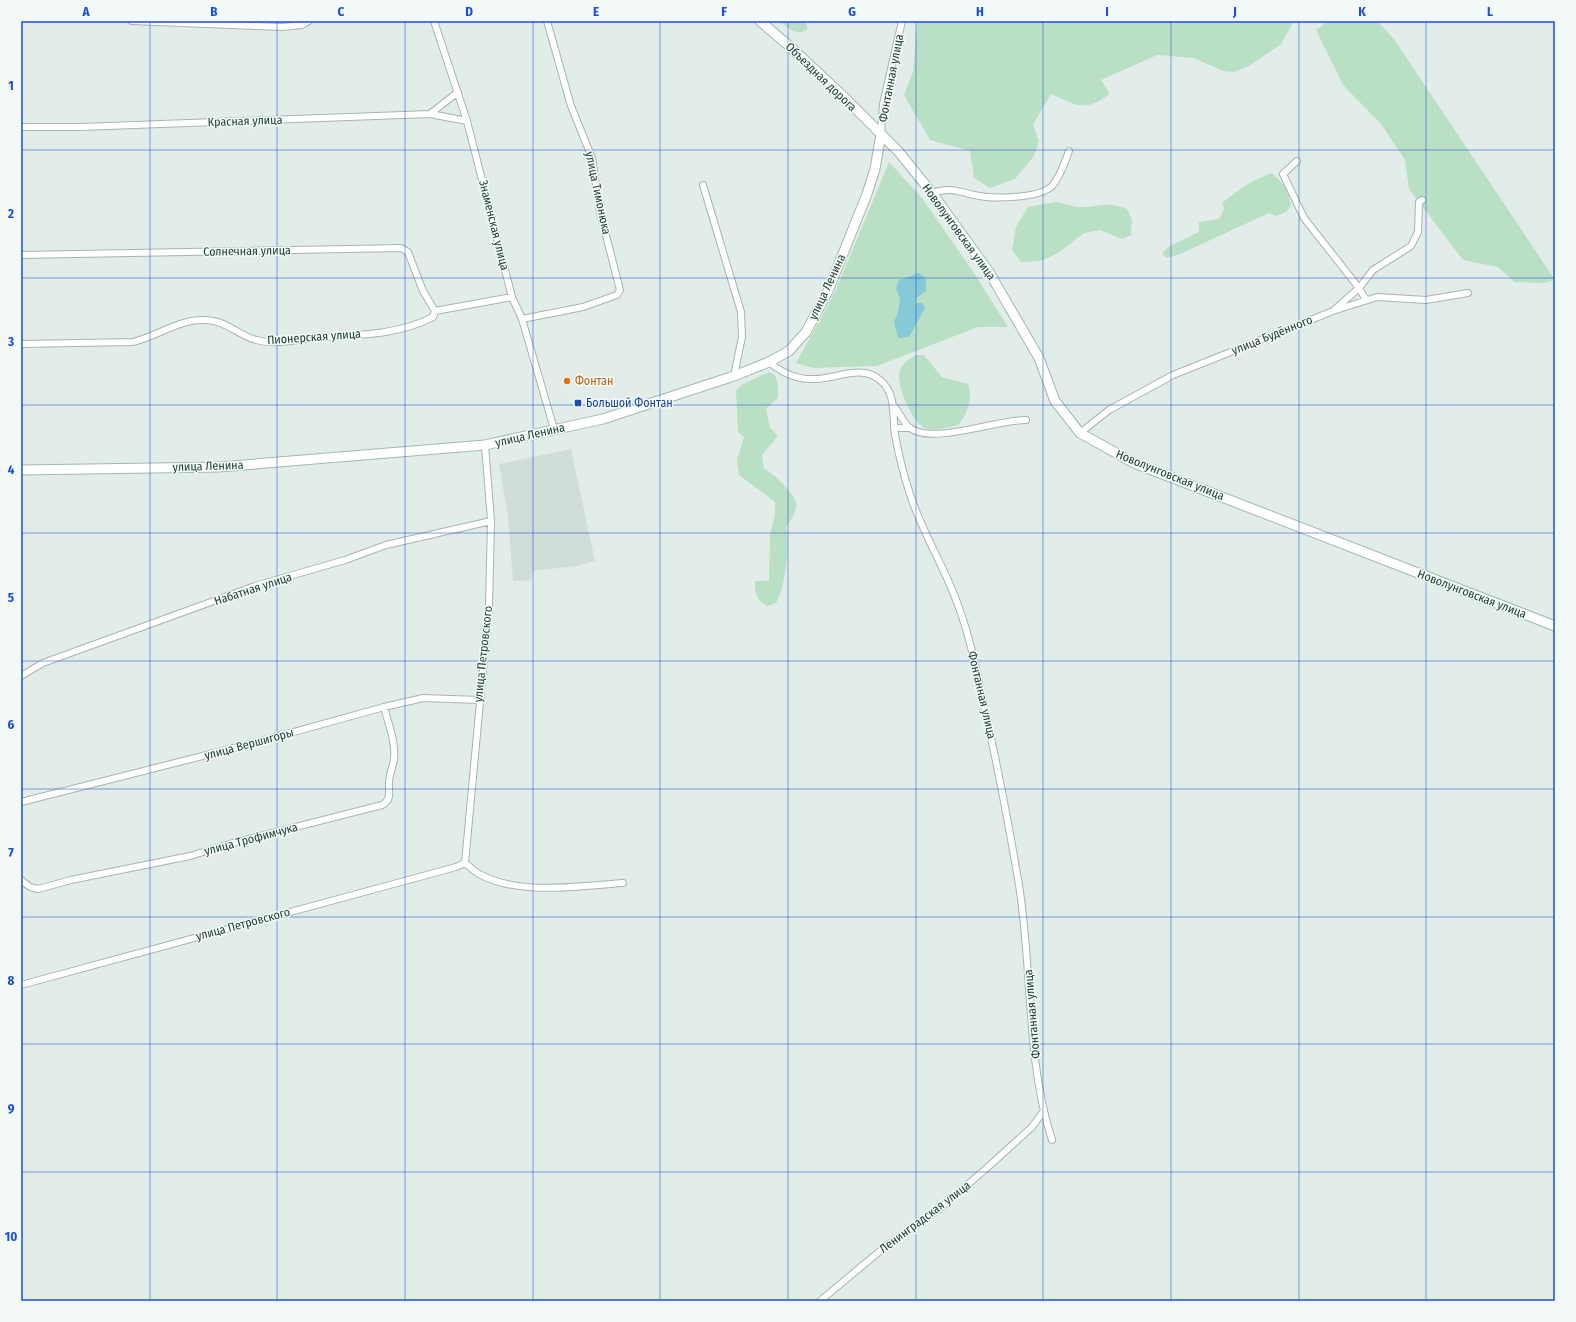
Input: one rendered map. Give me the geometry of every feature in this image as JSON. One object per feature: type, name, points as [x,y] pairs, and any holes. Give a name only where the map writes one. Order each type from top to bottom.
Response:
[{"type":"street","points":[[132,21],[282,26],[302,24],[309,21]]},
{"type":"street","name":"Знаменская улица","points":[[434,21],[467,121],[512,297],[522,319],[554,429]]},
{"type":"street","name":"улица Тимонюка","points":[[522,319],[583,307],[617,296],[620,290],[600,212],[592,158],[571,106],[547,21]]},
{"type":"street","name":"Объездная дорога","points":[[760,21],[796,50],[881,134]]},
{"type":"street","name":"Фонтанная улица","points":[[881,134],[884,104],[902,21]]},
{"type":"street","points":[[430,114],[458,92]]},
{"type":"street","name":"Красная улица","points":[[21,127],[81,127],[430,114],[467,121]]},
{"type":"street","name":"Новолунговская улица","points":[[881,134],[932,193],[989,272],[1039,358],[1055,401],[1080,433],[1134,463],[1555,626]]},
{"type":"street","name":"улица Ленина","points":[[21,470],[219,467],[485,445],[603,419],[734,376],[769,362],[789,351],[806,332],[828,291],[875,169],[881,134]]},
{"type":"street","points":[[932,193],[955,189],[975,195],[994,197],[1036,194],[1051,186],[1057,178],[1069,151]]},
{"type":"street","points":[[1297,161],[1283,174],[1304,218],[1360,288],[1366,300]]},
{"type":"street","points":[[703,185],[742,312],[742,337],[734,376]]},
{"type":"street","name":"улица Будённого","points":[[1080,433],[1109,410],[1173,375],[1333,311],[1360,288],[1373,270],[1411,246],[1418,232],[1419,202],[1422,200]]},
{"type":"street","name":"Солнечная улица","points":[[21,255],[401,248],[408,252],[423,291],[435,311]]},
{"type":"street","points":[[1333,311],[1377,297],[1426,300],[1468,293]]},
{"type":"street","points":[[435,311],[512,297]]},
{"type":"street","name":"Пионерская улица","points":[[21,344],[133,342],[146,339],[179,324],[205,320],[219,321],[255,340],[275,342],[384,332],[422,323],[433,317],[435,311]]},
{"type":"street","name":"Фонтанная улица","points":[[769,362],[781,372],[798,378],[814,380],[854,372],[872,375],[888,389],[893,404],[901,464],[912,499],[958,605],[972,650],[993,745],[1019,883],[1037,1067],[1043,1112],[1052,1140]]},
{"type":"street","points":[[893,404],[910,428]]},
{"type":"street","points":[[895,428],[910,428],[923,433],[945,433],[1026,420]]},
{"type":"street","name":"улица Петровского","points":[[21,985],[456,867],[465,862],[488,605],[491,521],[485,445]]},
{"type":"street","name":"Набатная улица","points":[[21,676],[43,663],[255,586],[345,560],[386,545],[491,521]]},
{"type":"street","name":"улица Вершигоры","points":[[21,802],[254,743],[384,707],[423,698],[479,700]]},
{"type":"street","name":"улица Трофимчука","points":[[21,880],[30,887],[38,889],[71,880],[190,856],[233,843],[382,805],[387,802],[390,797],[389,783],[394,760],[394,749],[384,707]]},
{"type":"street","points":[[465,862],[479,874],[505,884],[530,887],[567,887],[623,883]]},
{"type":"street","name":"Ленинградская улица","points":[[820,1301],[886,1246],[939,1209],[1032,1127],[1043,1112]]},
{"type":"shaded area","points":[[571,449],[595,561],[576,566],[533,571],[531,580],[513,581],[508,517],[499,464]]},
{"type":"green space","points":[[779,21],[805,21],[807,24],[807,30],[795,32]]},
{"type":"green space","points":[[917,21],[1294,21],[1281,44],[1249,66],[1234,72],[1223,71],[1194,58],[1157,55],[1101,80],[1110,94],[1093,104],[1074,104],[1051,94],[1033,125],[1039,141],[1034,156],[1015,179],[990,188],[974,178],[970,151],[930,140],[904,95],[913,72]]},
{"type":"green space","points":[[1328,21],[1377,21],[1394,39],[1555,280],[1543,283],[1514,282],[1498,267],[1463,260],[1409,189],[1405,160],[1381,124],[1343,85],[1316,30]]},
{"type":"green space","points":[[889,162],[922,198],[976,276],[1008,327],[978,327],[877,366],[813,368],[796,363],[835,292]]},
{"type":"green space","points":[[1272,173],[1287,188],[1291,206],[1286,212],[1276,216],[1269,213],[1180,254],[1167,258],[1162,254],[1168,247],[1199,232],[1199,222],[1219,219],[1224,209],[1222,203],[1246,185]]},
{"type":"green space","points":[[1056,202],[1078,207],[1113,205],[1127,209],[1132,220],[1131,235],[1122,239],[1100,230],[1084,233],[1058,253],[1041,261],[1021,262],[1012,250],[1016,227],[1028,207]]},
{"type":"green space","points":[[916,355],[924,355],[942,377],[968,384],[970,395],[969,406],[962,421],[958,425],[947,428],[927,429],[916,420],[911,412],[906,403],[900,385],[899,376],[903,365]]},
{"type":"green space","points":[[769,372],[775,375],[778,385],[778,398],[766,409],[770,428],[778,436],[762,455],[764,469],[772,474],[788,489],[795,500],[796,507],[793,516],[786,527],[788,545],[785,576],[776,603],[767,606],[758,598],[755,589],[755,581],[769,581],[770,534],[775,515],[775,502],[739,475],[737,460],[744,437],[738,432],[736,391],[741,385]]},
{"type":"water","points":[[919,273],[926,279],[926,291],[916,298],[916,303],[922,303],[925,308],[909,337],[898,338],[894,322],[898,312],[900,298],[896,289],[898,281]]},
{"type":"place","name":"Фонтан","points":[[567,381]]},
{"type":"place","name":"Большой Фонтан","points":[[578,403]]}]
